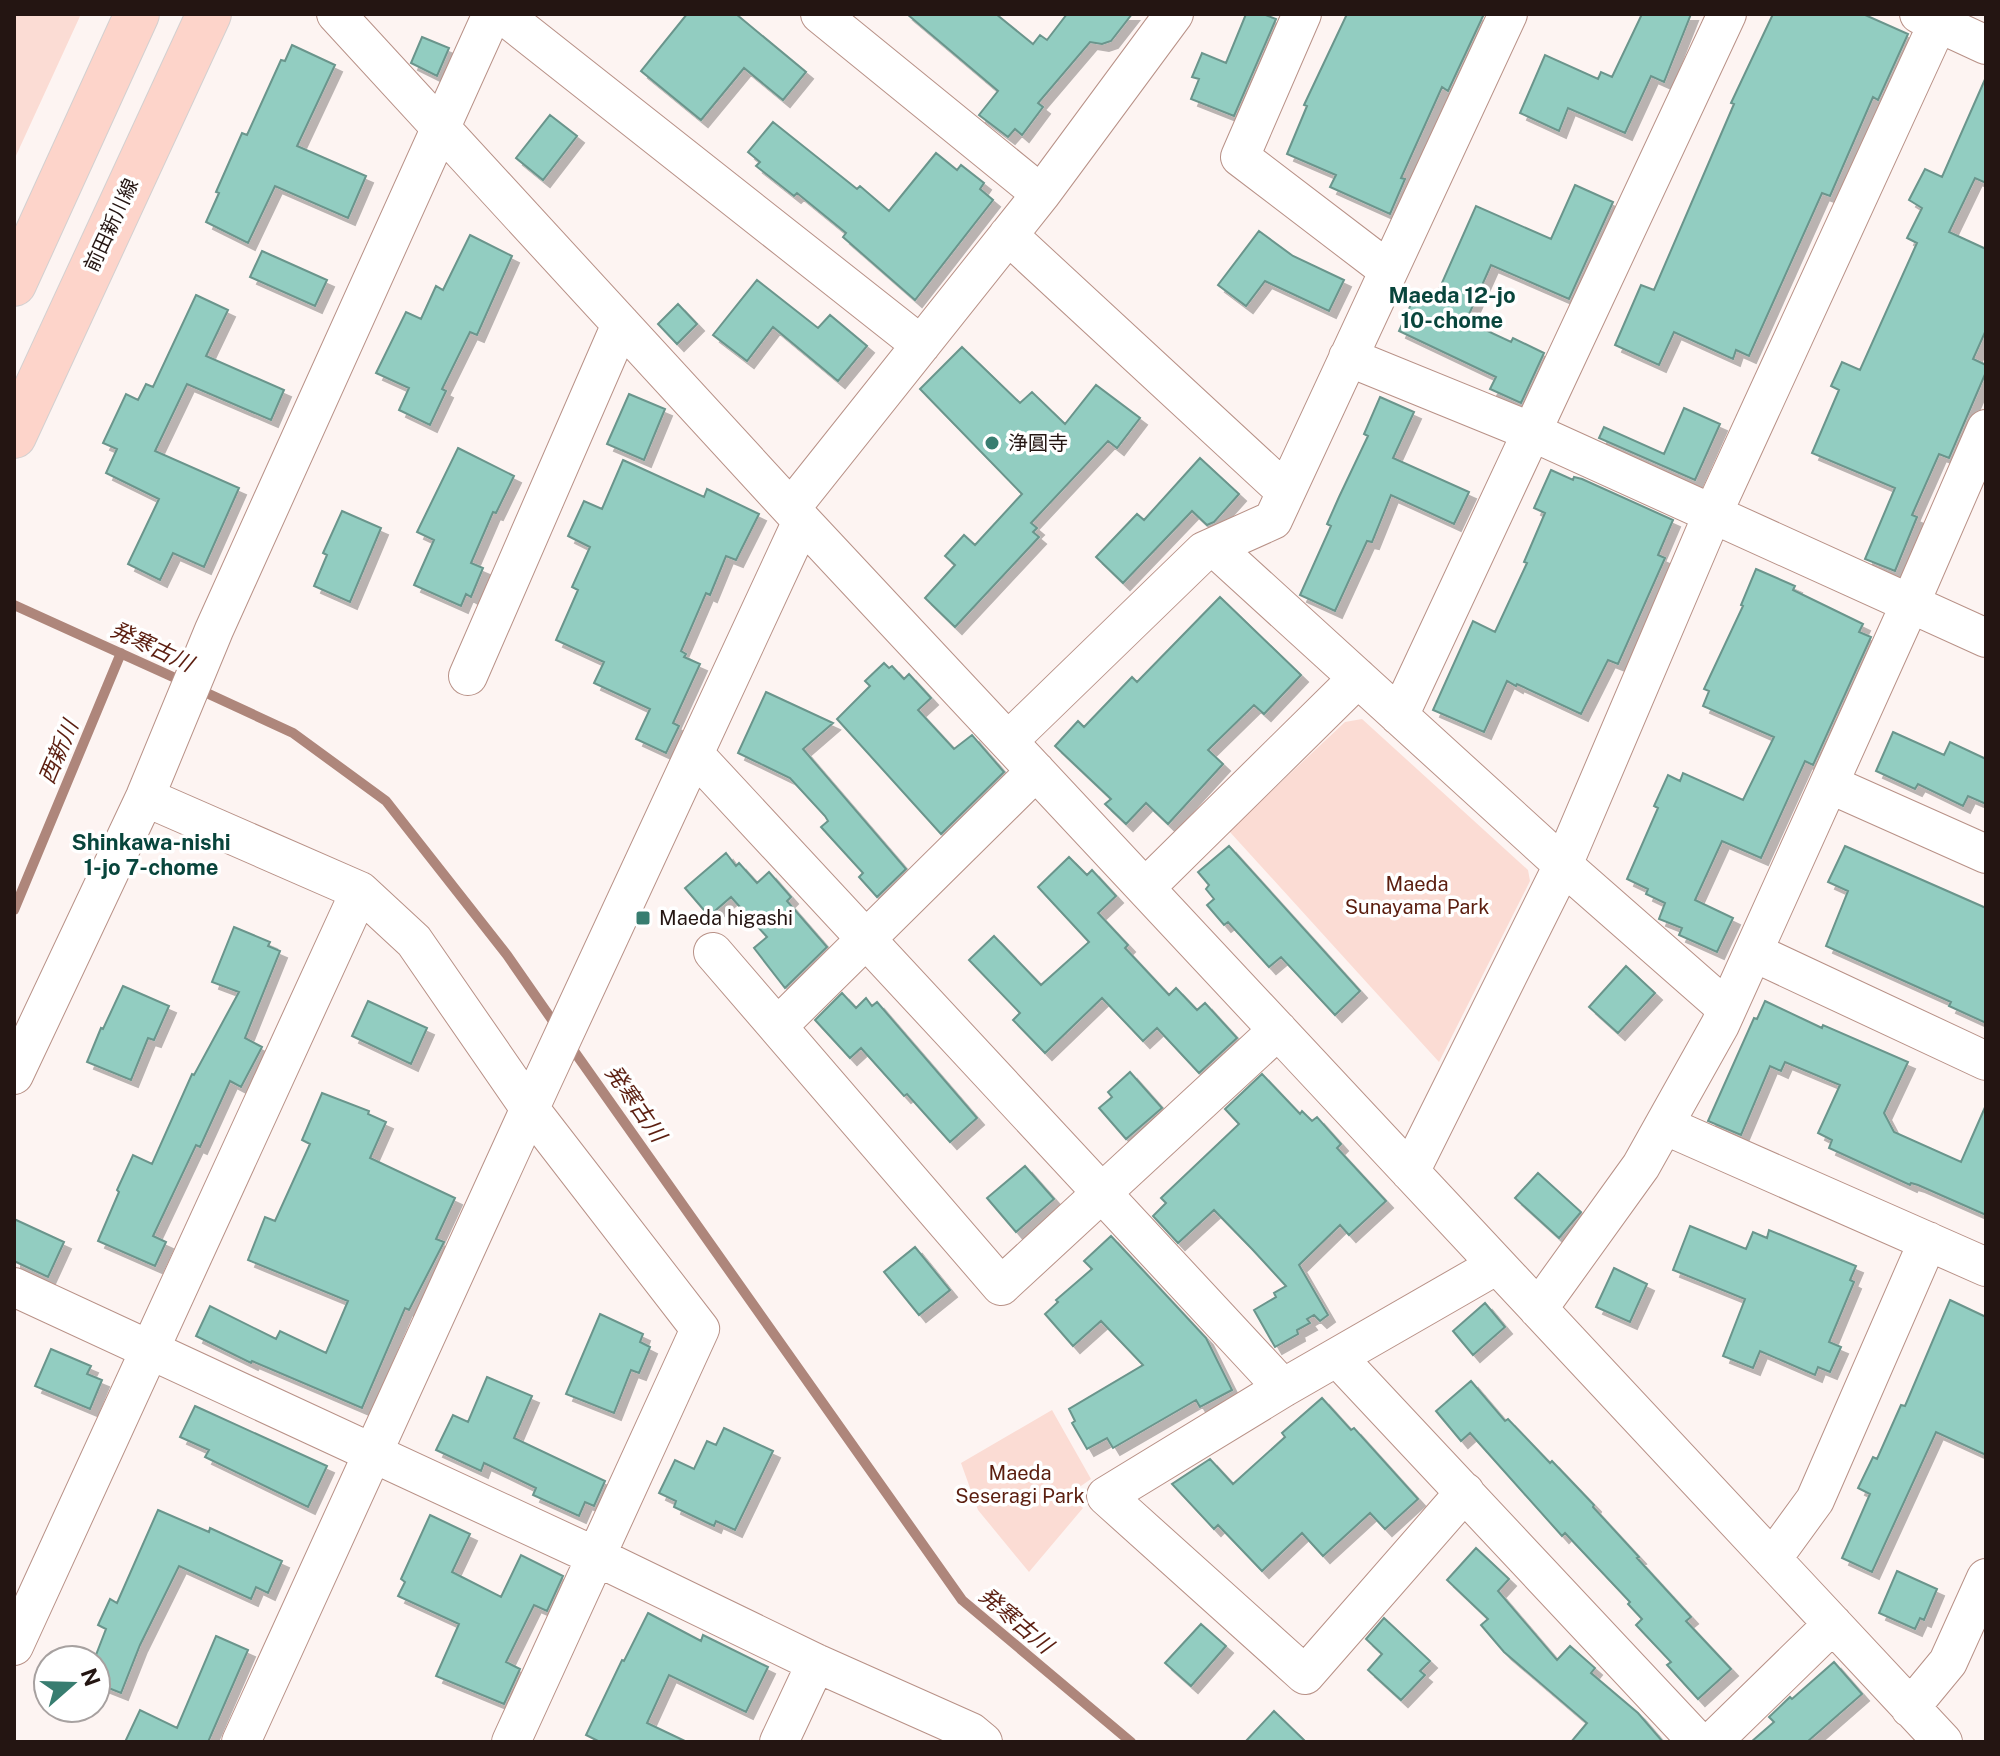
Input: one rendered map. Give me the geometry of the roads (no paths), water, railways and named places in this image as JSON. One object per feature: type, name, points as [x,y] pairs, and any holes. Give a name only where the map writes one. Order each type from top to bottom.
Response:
[{"type":"main road","points":[[14,284],[137,14]]},
{"type":"main road","name":"前田新川線","points":[[14,436],[209,14]]},
{"type":"street","points":[[336,14],[1008,741],[1943,1742]]},
{"type":"street","points":[[14,1075],[145,797],[214,630],[492,14]]},
{"type":"street","points":[[502,14],[921,345]]},
{"type":"street","points":[[820,14],[1041,194]]},
{"type":"street","points":[[241,1742],[535,1096],[695,755],[797,514],[921,345],[1041,194],[1173,14]]},
{"type":"street","points":[[1302,14],[1240,157],[1388,270]]},
{"type":"street","points":[[1008,741],[1204,551],[1273,520],[1508,14]]},
{"type":"street","points":[[1399,716],[1727,14]]},
{"type":"street","points":[[1410,1172],[1563,865],[1713,513],[1933,17],[1986,45]]},
{"type":"street","points":[[1008,235],[1286,492]]},
{"type":"street","points":[[468,676],[621,324]]},
{"type":"street","points":[[1348,357],[1532,432],[1986,638]]},
{"type":"street","points":[[1538,1309],[1641,1166],[1727,1009],[1986,429]]},
{"type":"street","points":[[1214,547],[1563,865],[1727,1009]]},
{"type":"street","points":[[1145,888],[1358,678]]},
{"type":"street","points":[[695,755],[1283,1388]]},
{"type":"street","points":[[778,1026],[1036,771]]},
{"type":"street","points":[[1829,784],[1986,854]]},
{"type":"street","points":[[145,797],[360,891],[414,941],[535,1096],[700,1329],[511,1742]]},
{"type":"street","points":[[14,1646],[360,891]]},
{"type":"street","points":[[713,952],[1001,1286],[1278,1030]]},
{"type":"street","points":[[1753,952],[1986,1061]]},
{"type":"street","points":[[1664,1125],[1986,1267]]},
{"type":"street","points":[[1772,1559],[1815,1500],[1928,1241]]},
{"type":"street","points":[[1465,1492],[1305,1675],[1106,1496],[1283,1388],[1497,1265]]},
{"type":"street","points":[[14,1287],[597,1557],[816,1663],[971,1732],[983,1742]]},
{"type":"street","points":[[1337,1357],[1698,1742]]},
{"type":"street","points":[[1910,1708],[1948,1662],[1986,1578]]},
{"type":"street","points":[[1712,1742],[1833,1624]]},
{"type":"street","points":[[779,1742],[816,1663]]},
{"type":"waterway","name":"発寒古川","points":[[14,605],[184,682]]},
{"type":"waterway","name":"西新川","points":[[14,910],[121,653]]},
{"type":"waterway","name":"発寒古川","points":[[198,689],[293,733],[386,801],[507,955],[557,1027]]},
{"type":"waterway","name":"発寒古川","points":[[569,1044],[962,1600],[1131,1742]]},
{"type":"place","name":"浄圓寺","points":[[992,443]]},
{"type":"place","name":"Maeda higashi","points":[[643,918]]},
{"type":"district","name":"Maeda 12-jo 10-chome","points":[[1452,308]]},
{"type":"district","name":"Shinkawa-nishi 1-jo 7-chome","points":[[151,854]]},
{"type":"park label","name":"Maeda Sunayama Park","points":[[1417,896]]},
{"type":"park label","name":"Maeda Seseragi Park","points":[[1020,1484]]}]
